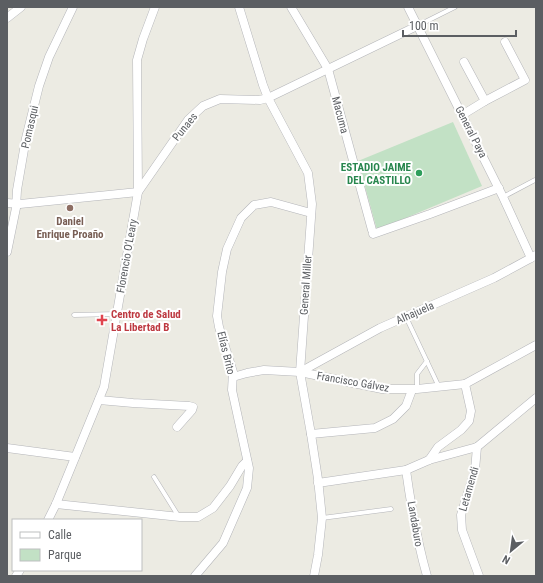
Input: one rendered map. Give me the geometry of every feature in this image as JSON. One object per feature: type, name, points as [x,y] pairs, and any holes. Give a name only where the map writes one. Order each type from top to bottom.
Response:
[{"type":"street","points":[[7,18],[21,7]]},
{"type":"street","name":"Pomasqui","points":[[7,252],[26,138],[39,86],[49,57],[73,7]]},
{"type":"street","name":"Florencio O'Leary","points":[[48,519],[104,387],[138,192],[137,60],[155,7]]},
{"type":"street","name":"General Miller","points":[[239,7],[268,98],[308,173],[312,204],[300,372],[312,434],[322,518],[314,576]]},
{"type":"street","name":"Macuma","points":[[291,7],[328,69],[372,232],[430,214],[499,188]]},
{"type":"street","name":"General Paya","points":[[408,7],[534,256]]},
{"type":"street","name":"Punaes","points":[[138,192],[188,120],[202,106],[220,98],[260,100],[268,98],[417,26]]},
{"type":"street","points":[[462,115],[525,80],[505,42]]},
{"type":"street","points":[[464,62],[486,101]]},
{"type":"street","points":[[7,203],[16,204],[138,192]]},
{"type":"street","name":"Elías Brito","points":[[195,576],[223,543],[247,488],[249,468],[232,390],[233,372],[217,316],[222,272],[227,249],[241,218],[254,206],[271,202],[311,213]]},
{"type":"street","name":"Alhajuela","points":[[300,372],[380,328],[494,278],[534,256]]},
{"type":"street","name":"Francisco Gálvez","points":[[233,376],[264,370],[300,372],[382,389],[414,390],[465,384],[536,345]]},
{"type":"street","points":[[429,460],[438,447],[461,430],[469,421],[471,410],[465,384]]},
{"type":"street","points":[[312,434],[375,428],[397,415],[406,406],[414,390]]},
{"type":"street","points":[[318,483],[406,470],[429,460],[477,447],[536,398]]},
{"type":"street","points":[[99,400],[193,407],[177,427]]},
{"type":"street","name":"Letamendi","points":[[477,447],[475,470],[461,515],[462,530],[479,576]]},
{"type":"street","points":[[7,448],[75,457]]},
{"type":"street","points":[[56,504],[180,517],[198,517],[213,508],[247,461]]},
{"type":"street","name":"Landaburo","points":[[406,470],[419,550],[427,576]]},
{"type":"lane","points":[[417,26],[454,7]]},
{"type":"lane","points":[[503,197],[535,180]]},
{"type":"lane","points":[[74,315],[116,314]]},
{"type":"lane","points":[[406,317],[439,387]]},
{"type":"lane","points":[[414,390],[418,374],[427,361]]},
{"type":"lane","points":[[154,477],[180,517]]},
{"type":"lane","points":[[322,518],[391,509]]},
{"type":"green space","name":"ESTADIO JAIME DEL CASTILLO","points":[[453,122],[482,186],[377,230],[358,161]]},
{"type":"place","name":"ESTADIO JAIME DEL CASTILLO","points":[[419,173]]},
{"type":"place","name":"Daniel Enrique Proaño","points":[[70,208]]},
{"type":"place","name":"Centro de Salud La Libertad B","points":[[102,320]]}]
